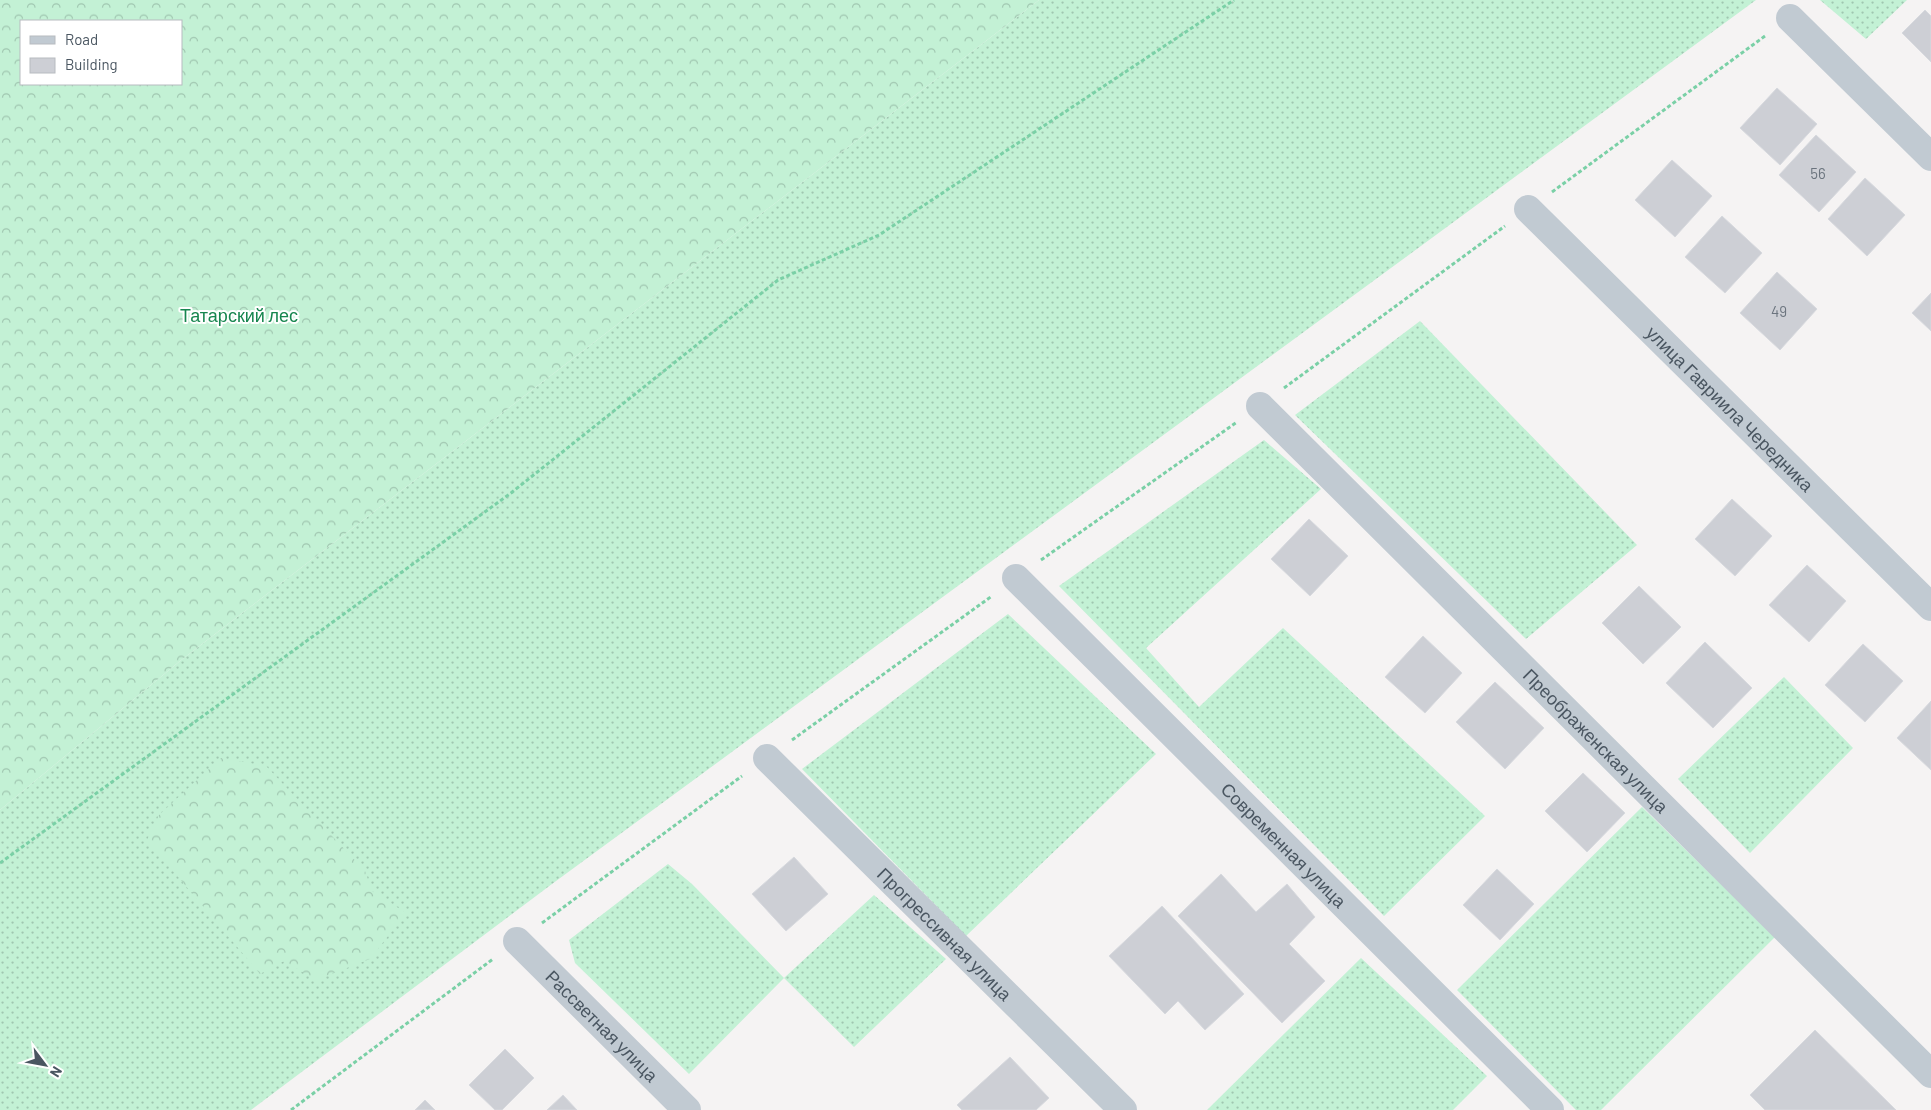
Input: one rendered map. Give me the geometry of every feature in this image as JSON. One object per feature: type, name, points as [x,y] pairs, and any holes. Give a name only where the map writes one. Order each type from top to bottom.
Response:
[{"type":"street","points":[[1790,18],[1931,157]]},
{"type":"street","name":"улица Гавриила Чередника","points":[[1528,210],[1931,607]]},
{"type":"street","name":"Преображенская улица","points":[[1260,406],[1931,1074]]},
{"type":"street","name":"Современная улица","points":[[1016,578],[1550,1110]]},
{"type":"street","name":"Прогрессивная улица","points":[[767,758],[1123,1110]]},
{"type":"street","name":"Рассветная улица","points":[[517,941],[687,1110]]},
{"type":"path","points":[[0,863],[511,493],[778,280],[879,235],[1234,0]]},
{"type":"green space","name":"Татарский лес","points":[[0,0],[1039,0],[180,661],[0,810]]},
{"type":"green space","points":[[1039,0],[1756,0],[552,884],[251,1110],[0,1110],[0,810],[180,661]]},
{"type":"green space","points":[[1820,0],[1907,0],[1866,39]]},
{"type":"green space","points":[[1420,321],[1637,545],[1526,639],[1295,415]]},
{"type":"green space","points":[[1264,440],[1321,489],[1146,648],[1199,707],[1283,628],[1485,816],[1384,916],[1059,586]]},
{"type":"green space","points":[[1008,614],[1156,754],[966,936],[802,769]]},
{"type":"green space","points":[[1784,677],[1853,748],[1750,853],[1678,779]]},
{"type":"green space","points":[[221,758],[266,766],[365,871],[372,891],[406,913],[370,959],[316,980],[284,961],[260,974],[147,840],[159,815]]},
{"type":"green space","points":[[1642,807],[1775,937],[1601,1110],[1576,1110],[1457,990]]},
{"type":"green space","points":[[668,864],[692,884],[784,978],[689,1074],[575,963],[569,940]]},
{"type":"green space","points":[[874,895],[946,959],[854,1047],[784,978]]},
{"type":"green space","points":[[1361,958],[1487,1076],[1453,1110],[1207,1110]]},
{"type":"building","points":[[1925,10],[1931,16],[1931,62],[1902,33]]},
{"type":"building","points":[[1777,88],[1817,124],[1780,165],[1740,128]]},
{"type":"building","points":[[1816,135],[1856,172],[1819,212],[1779,175]]},
{"type":"building","points":[[1672,160],[1712,196],[1675,237],[1635,200]]},
{"type":"building","points":[[1865,178],[1905,215],[1867,256],[1828,219]]},
{"type":"building","points":[[1722,216],[1762,253],[1725,293],[1685,257]]},
{"type":"building","points":[[1777,272],[1817,309],[1780,350],[1740,313]]},
{"type":"building","points":[[1931,293],[1931,331],[1912,313]]},
{"type":"building","points":[[1732,499],[1772,536],[1735,576],[1695,539]]},
{"type":"building","points":[[1309,519],[1348,556],[1310,596],[1271,559]]},
{"type":"building","points":[[1807,565],[1846,601],[1809,642],[1769,605]]},
{"type":"building","points":[[1639,586],[1681,627],[1643,664],[1602,623]]},
{"type":"building","points":[[1423,636],[1462,673],[1425,713],[1385,677]]},
{"type":"building","points":[[1705,642],[1752,688],[1713,728],[1666,683]]},
{"type":"building","points":[[1863,644],[1903,681],[1865,722],[1825,685]]},
{"type":"building","points":[[1495,682],[1544,728],[1505,769],[1456,722]]},
{"type":"building","points":[[1931,701],[1931,770],[1897,738]]},
{"type":"building","points":[[1583,773],[1625,813],[1587,852],[1545,811]]},
{"type":"building","points":[[794,857],[828,894],[786,931],[752,894]]},
{"type":"building","points":[[1497,869],[1534,904],[1500,940],[1463,905]]},
{"type":"building","points":[[1221,874],[1256,912],[1287,884],[1315,917],[1289,944],[1325,981],[1282,1023],[1178,916]]},
{"type":"building","points":[[1162,906],[1244,994],[1205,1030],[1178,1001],[1165,1014],[1109,956]]},
{"type":"building","points":[[1815,1030],[1896,1110],[1765,1110],[1750,1095]]},
{"type":"building","points":[[505,1049],[534,1078],[502,1110],[495,1110],[469,1085]]},
{"type":"building","points":[[1010,1057],[1049,1098],[1036,1110],[962,1110],[957,1105]]},
{"type":"building","points":[[563,1095],[577,1110],[547,1110]]},
{"type":"building","points":[[425,1100],[435,1110],[415,1110]]}]
